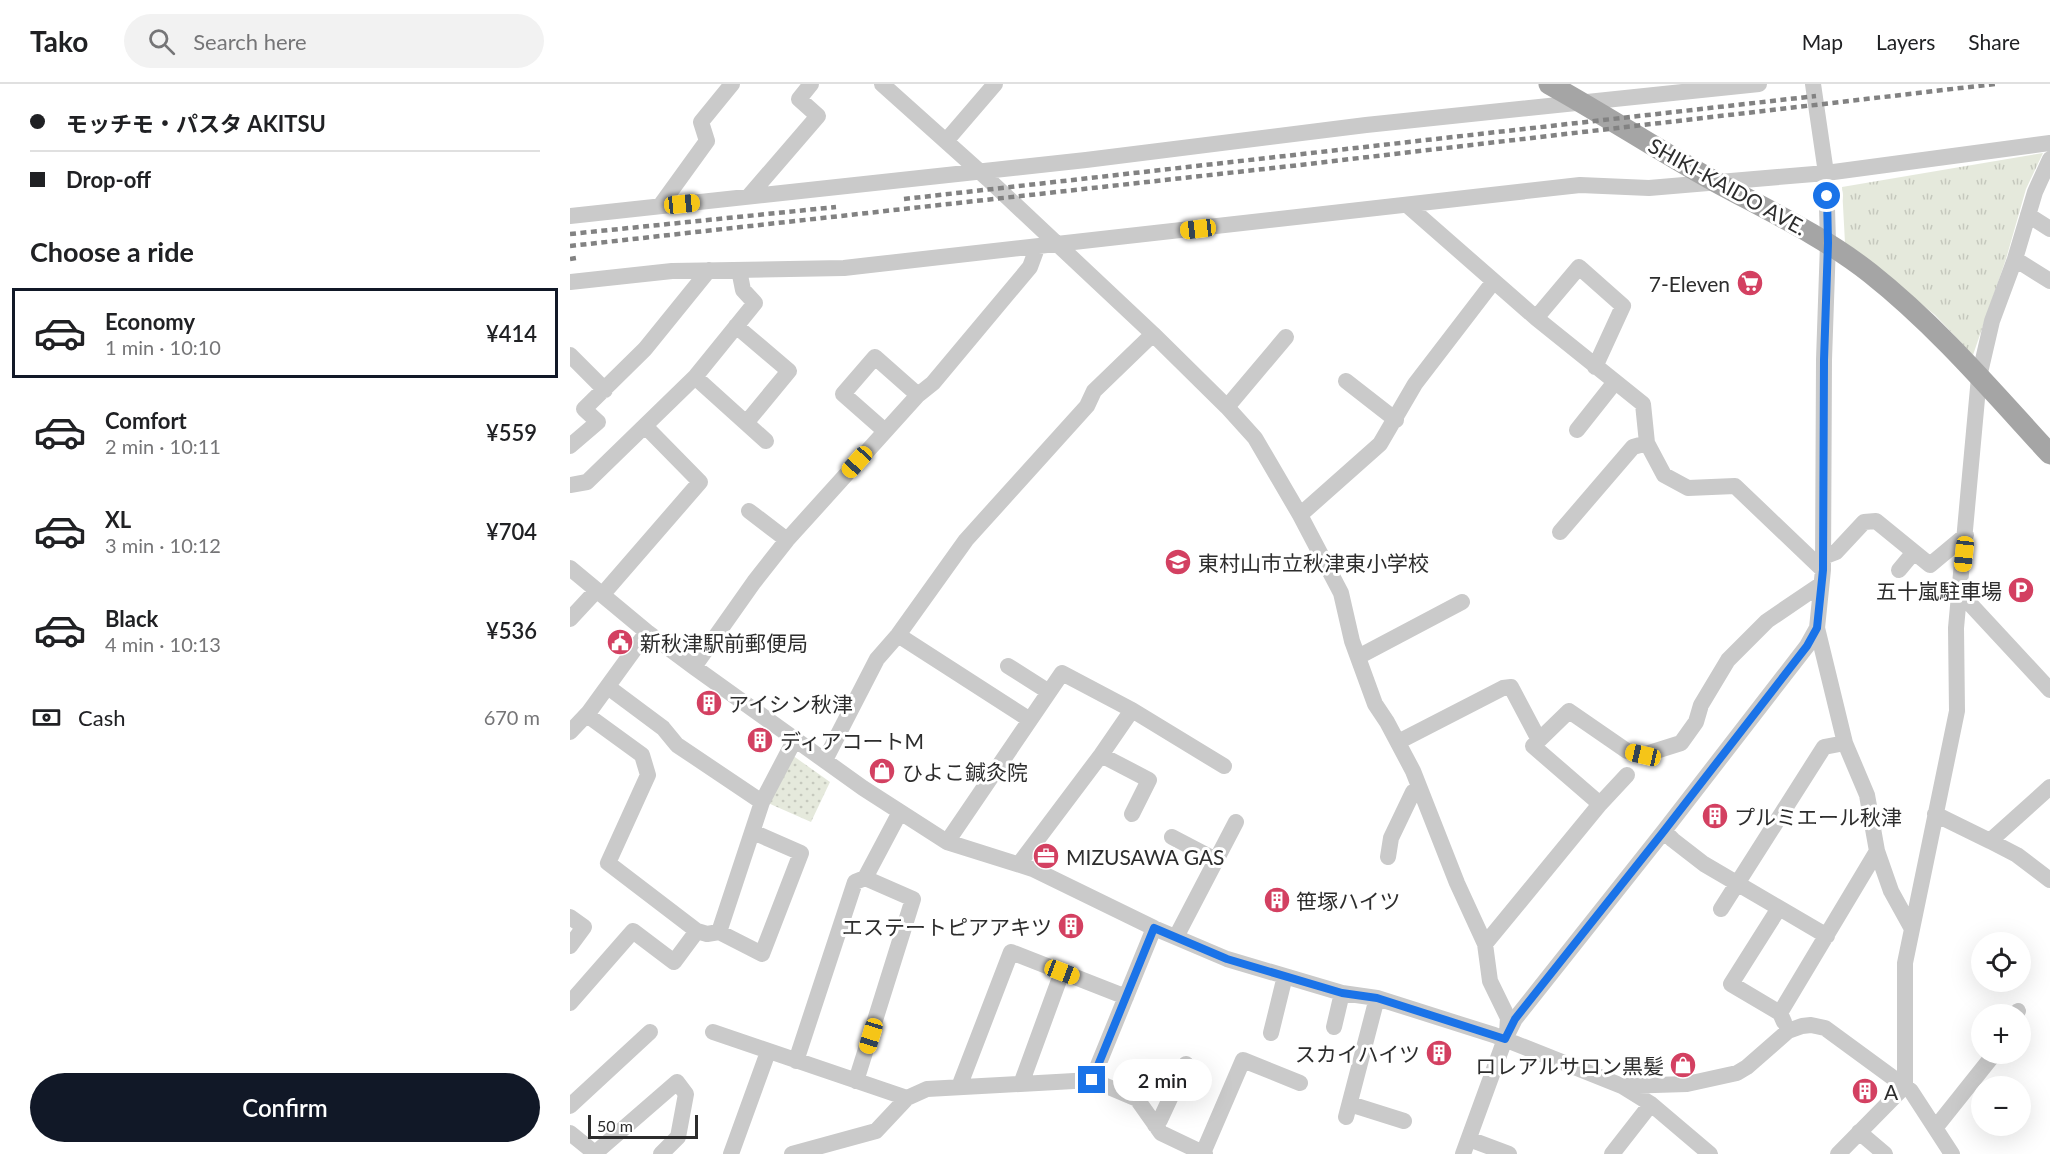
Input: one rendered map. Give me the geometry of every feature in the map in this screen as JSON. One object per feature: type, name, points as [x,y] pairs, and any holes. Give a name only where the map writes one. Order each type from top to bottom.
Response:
[{"type":"main road","name":"SHIKI-KAIDO AVE.","points":[[1557,86],[1694,169],[1828,243],[1901,298],[1980,377],[2050,452]]},
{"type":"street","points":[[660,206],[707,141],[701,122],[732,84]]},
{"type":"street","points":[[749,196],[818,116],[798,99],[811,84]]},
{"type":"street","points":[[882,84],[984,175],[1153,334],[1255,438],[1300,515],[1341,593],[1352,640],[1375,704],[1413,771],[1457,884],[1485,944],[1490,981],[1508,1018],[1505,1039]]},
{"type":"street","points":[[946,141],[995,84]]},
{"type":"street","points":[[570,216],[749,196],[984,175],[1366,125],[1759,84]]},
{"type":"street","points":[[1813,86],[1825,165],[1828,243],[1824,360],[1822,571],[1817,628],[1845,743],[1867,795],[1877,851],[1891,891],[1912,929]]},
{"type":"street","points":[[570,282],[672,271],[844,268],[1037,248],[1055,242],[1580,185],[1649,188],[1825,165],[2050,143]]},
{"type":"street","points":[[1838,1154],[1905,1086],[1905,963],[1957,711],[1956,627],[1980,377],[1992,321],[2015,260],[2035,192],[2050,159]]},
{"type":"street","points":[[1407,205],[1536,318],[1643,404],[1647,443],[1664,475],[1688,488],[1735,486],[1822,571]]},
{"type":"street","points":[[2028,215],[2050,229]]},
{"type":"street","points":[[694,667],[754,582],[787,540],[918,395],[933,383],[1030,267],[1037,248]]},
{"type":"street","points":[[2015,260],[2050,281]]},
{"type":"street","points":[[1536,318],[1579,267],[1623,306],[1595,367]]},
{"type":"street","points":[[570,446],[598,422],[584,409],[645,349],[709,270]]},
{"type":"street","points":[[570,485],[587,482],[695,377],[755,303],[742,290],[739,270]]},
{"type":"street","points":[[1300,515],[1380,444],[1415,384],[1494,281]]},
{"type":"street","points":[[736,326],[789,371],[746,423]]},
{"type":"street","points":[[825,760],[877,659],[966,540],[1087,406],[1094,391],[1153,334]]},
{"type":"street","points":[[1227,407],[1286,337]]},
{"type":"street","points":[[570,355],[605,390]]},
{"type":"street","points":[[885,431],[843,394],[874,357],[918,395]]},
{"type":"street","points":[[695,377],[766,441]]},
{"type":"street","points":[[1346,381],[1396,420]]},
{"type":"street","points":[[1577,430],[1615,382]]},
{"type":"street","points":[[570,620],[599,593],[700,482],[645,426]]},
{"type":"street","points":[[1564,522],[1633,447],[1647,443]]},
{"type":"street","points":[[749,511],[787,540]]},
{"type":"street","points":[[1600,804],[1533,746],[1569,711],[1627,751],[1643,755],[1681,743],[1696,722],[1701,705],[1728,660],[1822,571],[1864,522],[1876,521],[1930,565],[1966,535]]},
{"type":"street","points":[[1899,570],[1914,552]]},
{"type":"street","points":[[570,568],[647,632],[694,667],[900,812],[947,842],[1033,869],[1154,928],[1227,959],[1342,993],[1377,998],[1505,1039],[1622,1086],[1651,1104],[1710,1154]]},
{"type":"street","points":[[1960,593],[2050,690]]},
{"type":"street","points":[[1358,657],[1461,602]]},
{"type":"street","points":[[1509,1154],[1466,1146],[1505,1039],[1515,1019],[1807,646],[1817,628]]},
{"type":"street","points":[[570,732],[587,715],[647,632]]},
{"type":"street","points":[[897,634],[1030,720]]},
{"type":"street","points":[[1008,666],[1049,692]]},
{"type":"street","points":[[947,842],[1062,673],[1132,710],[1224,766]]},
{"type":"street","points":[[608,687],[663,728],[677,745],[762,802]]},
{"type":"street","points":[[1398,742],[1503,688],[1511,687],[1539,740]]},
{"type":"street","points":[[1019,864],[1132,710]]},
{"type":"street","points":[[587,715],[642,755],[648,775],[608,863],[697,931],[707,934],[719,933],[762,954],[801,853],[753,832]]},
{"type":"street","points":[[719,933],[762,802],[795,739]]},
{"type":"street","points":[[1721,909],[1824,747],[1845,743]]},
{"type":"street","points":[[1101,755],[1149,780],[1132,814]]},
{"type":"street","points":[[1485,944],[1600,804],[1627,775]]},
{"type":"street","points":[[1990,841],[2050,787]]},
{"type":"street","points":[[1388,857],[1391,838],[1413,792],[1420,790]]},
{"type":"street","points":[[796,1061],[855,882],[865,878],[900,812]]},
{"type":"street","points":[[1935,814],[2017,855],[2050,880]]},
{"type":"street","points":[[1176,937],[1236,822]]},
{"type":"street","points":[[1664,831],[1704,864],[1827,936]]},
{"type":"street","points":[[1172,837],[1216,860]]},
{"type":"street","points":[[1780,1013],[1877,851]]},
{"type":"street","points":[[856,1081],[913,898],[865,878]]},
{"type":"street","points":[[1779,908],[1731,984],[1780,1013],[1788,1031]]},
{"type":"street","points":[[570,917],[584,927],[570,946]]},
{"type":"street","points":[[1092,1080],[1154,928]]},
{"type":"street","points":[[570,1003],[633,931],[674,962],[697,931]]},
{"type":"street","points":[[959,1087],[1011,952],[1126,997]]},
{"type":"street","points":[[1021,1084],[1062,972]]},
{"type":"street","points":[[1271,1033],[1285,976]]},
{"type":"street","points":[[1334,1027],[1342,993]]},
{"type":"street","points":[[1377,998],[1348,1110],[1404,1121]]},
{"type":"street","points":[[1622,1086],[1687,1083],[1737,1073],[1788,1031],[1811,1025],[1824,1028],[1911,1091],[1952,1154]]},
{"type":"street","points":[[570,1106],[651,1032]]},
{"type":"street","points":[[713,1032],[907,1098]]},
{"type":"street","points":[[731,1154],[768,1052]]},
{"type":"street","points":[[792,1154],[876,1131],[907,1098],[927,1089],[1092,1080],[1137,1100],[1161,1133],[1204,1154],[1223,1090],[1243,1060],[1294,1076]]},
{"type":"street","points":[[1155,1125],[1186,1064]]},
{"type":"street","points":[[1936,1127],[1986,1064]]},
{"type":"street","points":[[570,1133],[595,1154],[677,1082],[686,1094],[678,1137],[661,1154]]},
{"type":"street","points":[[1612,1154],[1651,1104]]},
{"type":"street","points":[[1859,1132],[1884,1154]]},
{"type":"green space","points":[[2043,153],[2026,189],[2006,259],[1973,355],[1935,315],[1845,243],[1842,187]]},
{"type":"green space","points":[[792,755],[830,782],[811,822],[768,803]]},
{"type":"railway","points":[[570,246],[1291,166],[1995,84]]},
{"type":"railway","points":[[904,199],[1816,96]]},
{"type":"railway","points":[[570,234],[836,207]]},
{"type":"railway","points":[[570,259],[576,258]]},
{"type":"place","name":"7-Eleven","points":[[1750,283]]},
{"type":"place","name":"東村山市立秋津東小学校","points":[[1178,562]]},
{"type":"place","name":"五十嵐駐車場","points":[[2021,590]]},
{"type":"place","name":"新秋津駅前郵便局","points":[[620,642]]},
{"type":"place","name":"アイシン秋津","points":[[709,703]]},
{"type":"place","name":"ディアコートM","points":[[760,740]]},
{"type":"place","name":"ひよこ鍼灸院","points":[[882,771]]},
{"type":"place","name":"プルミエール秋津","points":[[1715,816]]},
{"type":"place","name":"MIZUSAWA GAS","points":[[1046,856]]},
{"type":"place","name":"笹塚ハイツ","points":[[1277,900]]},
{"type":"place","name":"エステートピアアキツ","points":[[1071,926]]},
{"type":"place","name":"スカイハイツ","points":[[1439,1053]]},
{"type":"place","name":"ロレアルサロン黒髪","points":[[1683,1065]]},
{"type":"place","name":"A","points":[[1865,1091]]},
{"type":"route","points":[[1092,1080],[1154,928],[1227,959],[1342,993],[1377,998],[1505,1039],[1515,1019],[1676,816],[1807,646],[1817,628],[1823,570],[1827,196]]}]
